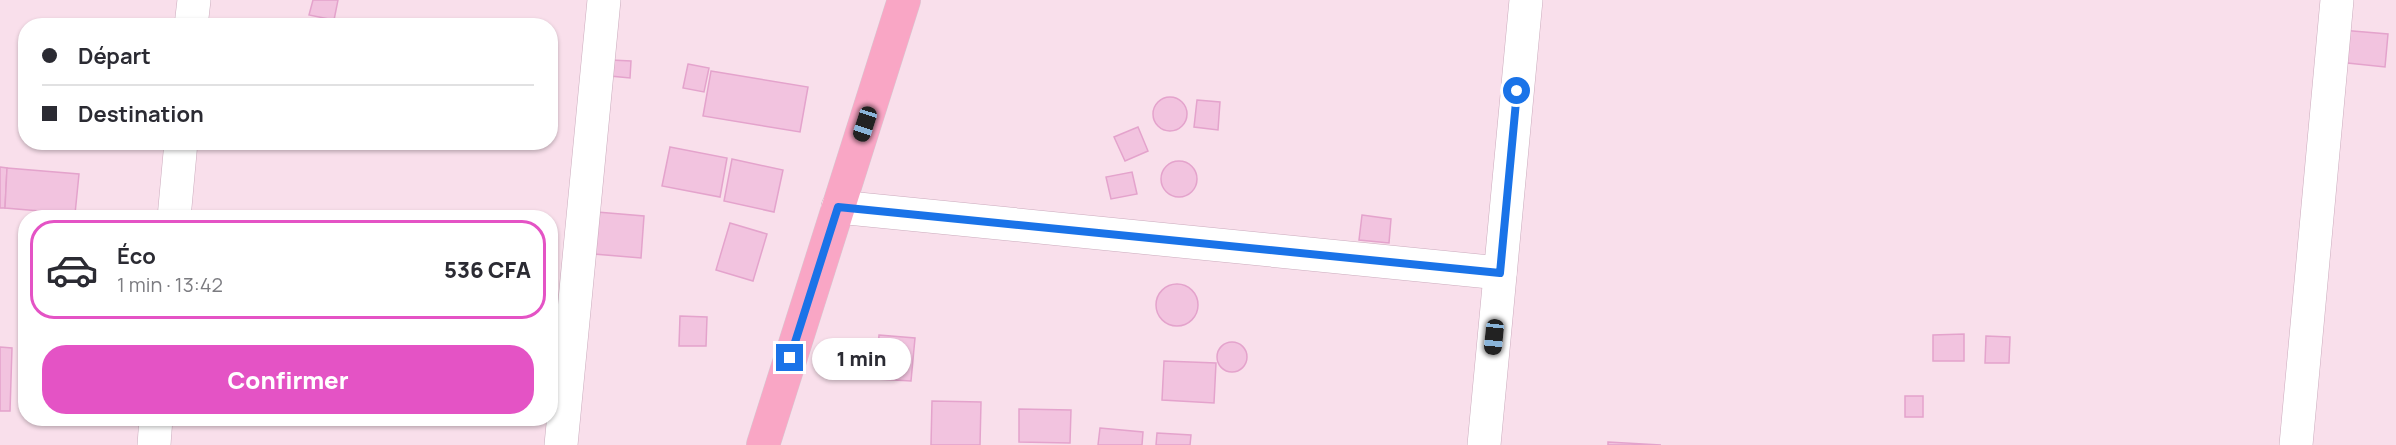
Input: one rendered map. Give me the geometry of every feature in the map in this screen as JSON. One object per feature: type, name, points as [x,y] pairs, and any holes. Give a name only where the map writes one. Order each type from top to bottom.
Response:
[{"type":"main road","points":[[763,445],[904,0]]},
{"type":"street","points":[[192,18],[194,0]]},
{"type":"street","points":[[561,445],[604,0]]},
{"type":"street","points":[[1484,445],[1526,0]]},
{"type":"street","points":[[2296,445],[2337,0]]},
{"type":"street","points":[[175,210],[180,150]]},
{"type":"street","points":[[838,207],[1500,273]]},
{"type":"street","points":[[154,445],[155,426]]},
{"type":"shaded area","points":[[0,0],[2396,0],[2396,445],[0,445]]},
{"type":"building","points":[[313,0],[338,0],[334,18],[309,15]]},
{"type":"building","points":[[2341,30],[2388,34],[2385,67],[2338,62]]},
{"type":"building","points":[[611,60],[631,61],[630,78],[610,76]]},
{"type":"building","points":[[688,64],[709,68],[704,92],[683,88]]},
{"type":"building","points":[[711,71],[808,87],[800,132],[703,116]]},
{"type":"building","points":[[1170,97],[1182,102],[1187,114],[1182,126],[1170,131],[1158,126],[1153,114],[1158,102]]},
{"type":"building","points":[[1197,100],[1220,102],[1218,130],[1194,127]]},
{"type":"building","points":[[1138,127],[1148,151],[1125,161],[1114,137]]},
{"type":"building","points":[[670,147],[727,158],[720,197],[662,186]]},
{"type":"building","points":[[732,159],[783,170],[774,212],[724,201]]},
{"type":"building","points":[[1179,161],[1192,166],[1197,179],[1192,192],[1179,197],[1166,192],[1161,179],[1166,166]]},
{"type":"building","points":[[0,167],[7,168],[5,208],[0,208]]},
{"type":"building","points":[[7,168],[79,174],[75,210],[5,208]]},
{"type":"building","points":[[1132,172],[1137,194],[1111,199],[1106,177]]},
{"type":"building","points":[[597,212],[644,216],[641,258],[594,254]]},
{"type":"building","points":[[1362,215],[1391,219],[1389,243],[1359,240]]},
{"type":"building","points":[[730,223],[767,234],[753,281],[716,270]]},
{"type":"building","points":[[1177,284],[1185,285],[1192,290],[1197,297],[1197,313],[1192,320],[1185,325],[1177,326],[1169,325],[1162,320],[1157,313],[1156,305],[1157,297],[1162,290],[1169,285]]},
{"type":"building","points":[[680,316],[707,317],[706,346],[679,346]]},
{"type":"building","points":[[1964,334],[1964,361],[1933,361],[1933,335]]},
{"type":"building","points":[[879,335],[915,338],[911,381],[876,379]]},
{"type":"building","points":[[1986,336],[2010,337],[2009,363],[1985,363]]},
{"type":"building","points":[[1232,342],[1243,346],[1247,357],[1243,368],[1232,372],[1221,368],[1217,357],[1221,346]]},
{"type":"building","points":[[0,347],[12,348],[10,411],[0,411]]},
{"type":"building","points":[[1164,361],[1216,363],[1214,403],[1162,400]]},
{"type":"building","points":[[1905,396],[1923,396],[1923,417],[1905,417]]},
{"type":"building","points":[[932,401],[981,402],[980,445],[931,445]]},
{"type":"building","points":[[1019,409],[1071,410],[1070,443],[1019,442]]},
{"type":"building","points":[[1100,428],[1143,432],[1142,445],[1098,445]]},
{"type":"building","points":[[1157,433],[1191,435],[1190,445],[1156,445]]},
{"type":"building","points":[[1608,442],[1661,445],[1608,445]]},
{"type":"route","points":[[790,358],[838,207],[1500,273],[1517,91]]}]
